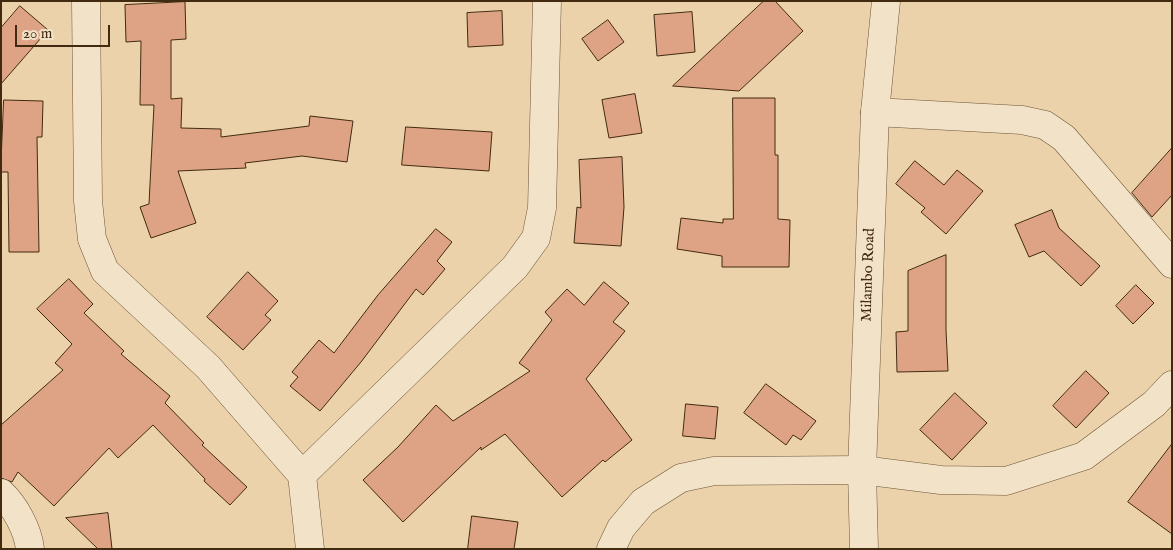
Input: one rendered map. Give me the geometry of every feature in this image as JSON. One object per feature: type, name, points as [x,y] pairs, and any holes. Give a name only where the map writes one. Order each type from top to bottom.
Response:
[{"type":"street","points":[[86,1],[88,200],[92,240],[105,271],[208,367],[302,475],[310,549]]},
{"type":"street","points":[[302,475],[515,267],[536,238],[542,208],[547,1]]},
{"type":"street","name":"Milambo Road","points":[[864,549],[862,470],[875,112],[886,1]]},
{"type":"street","points":[[875,112],[1022,120],[1045,125],[1064,138],[1172,264]]},
{"type":"street","points":[[611,549],[621,528],[643,502],[681,478],[714,471],[862,470],[941,480],[1006,481],[1084,456],[1154,404],[1172,385]]},
{"type":"street","points":[[1,493],[8,500],[29,538],[30,549]]},
{"type":"building","points":[[764,1],[775,1],[803,31],[739,91],[673,86]]},
{"type":"building","points":[[185,2],[186,39],[171,40],[171,99],[182,98],[181,128],[221,129],[221,137],[309,126],[310,116],[353,121],[347,162],[302,156],[245,163],[246,168],[178,171],[196,223],[151,238],[140,207],[149,204],[154,105],[140,105],[141,41],[126,42],[125,5]]},
{"type":"building","points":[[20,6],[48,30],[1,84],[1,28]]},
{"type":"building","points":[[502,11],[503,45],[468,47],[467,13]]},
{"type":"building","points":[[692,12],[695,52],[657,56],[654,15]]},
{"type":"building","points":[[608,20],[624,42],[598,61],[582,39]]},
{"type":"building","points":[[635,94],[642,133],[609,138],[602,100]]},
{"type":"building","points":[[733,98],[775,98],[775,155],[778,155],[778,219],[790,220],[789,267],[722,267],[722,256],[677,249],[681,218],[723,223],[723,219],[733,219]]},
{"type":"building","points":[[4,100],[43,101],[42,137],[37,137],[39,252],[9,252],[8,172],[1,172]]},
{"type":"building","points":[[406,127],[492,132],[489,171],[402,165]]},
{"type":"building","points":[[1172,148],[1172,195],[1152,217],[1132,193]]},
{"type":"building","points":[[622,157],[624,207],[621,246],[574,243],[577,207],[581,208],[579,160]]},
{"type":"building","points":[[915,161],[944,185],[957,170],[983,191],[946,234],[921,212],[925,208],[896,184]]},
{"type":"building","points":[[1052,210],[1059,228],[1100,266],[1081,286],[1044,251],[1029,257],[1015,225]]},
{"type":"building","points":[[436,229],[452,242],[437,261],[445,269],[423,295],[416,289],[361,362],[320,411],[290,386],[298,377],[292,372],[319,340],[334,353],[378,295]]},
{"type":"building","points":[[946,255],[948,371],[897,372],[896,332],[908,331],[908,271]]},
{"type":"building","points":[[248,272],[278,301],[265,315],[271,320],[243,350],[207,317]]},
{"type":"building","points":[[69,279],[93,304],[84,313],[124,351],[121,354],[170,396],[165,403],[204,443],[202,445],[247,487],[230,505],[204,481],[205,479],[153,425],[118,458],[109,448],[54,506],[18,472],[12,482],[1,478],[1,425],[63,370],[55,363],[72,344],[37,309]]},
{"type":"building","points":[[604,282],[629,303],[613,322],[625,331],[586,379],[632,440],[605,462],[603,460],[562,497],[505,434],[481,450],[481,447],[403,522],[363,480],[398,447],[436,405],[453,421],[530,371],[519,363],[552,320],[545,312],[567,289],[584,305]]},
{"type":"building","points":[[1136,285],[1154,303],[1133,324],[1116,306]]},
{"type":"building","points":[[1086,371],[1109,393],[1076,428],[1053,406]]},
{"type":"building","points":[[766,384],[816,421],[801,440],[793,435],[786,445],[744,413]]},
{"type":"building","points":[[955,393],[987,423],[952,460],[920,430]]},
{"type":"building","points":[[686,404],[718,407],[715,439],[683,436]]},
{"type":"building","points":[[1172,444],[1172,534],[1128,502]]},
{"type":"building","points":[[108,513],[112,549],[98,549],[66,518]]},
{"type":"building","points":[[472,516],[518,522],[514,549],[468,549]]}]
